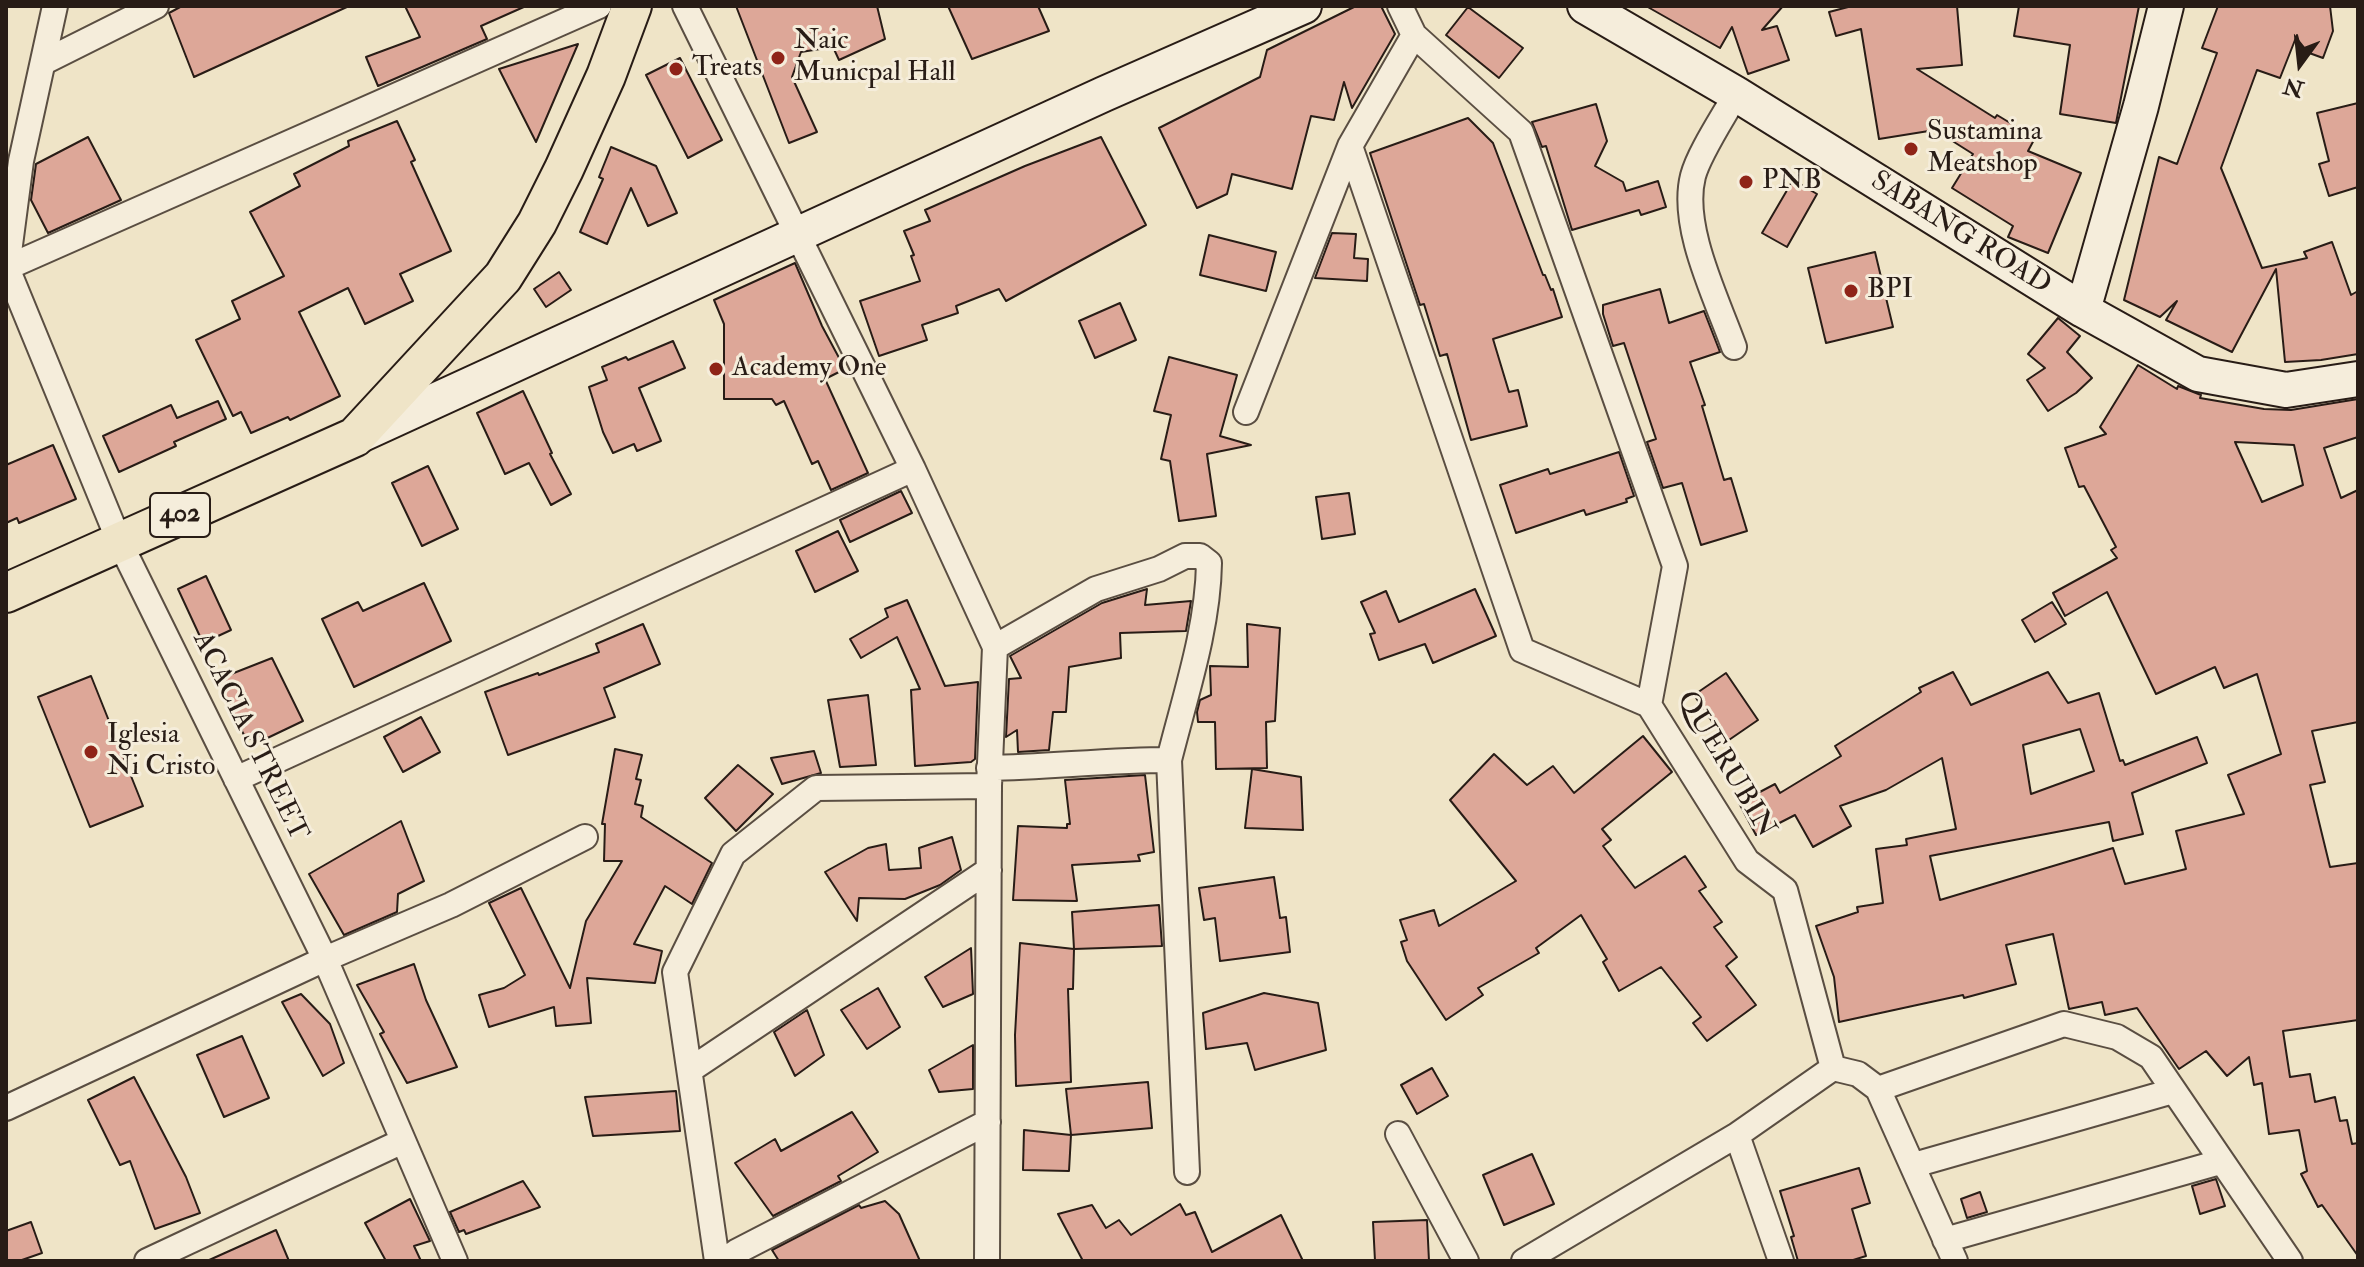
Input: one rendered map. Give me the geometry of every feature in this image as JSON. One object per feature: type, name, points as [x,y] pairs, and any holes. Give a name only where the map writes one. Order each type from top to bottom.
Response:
[{"type":"main road","points":[[355,437],[510,267],[537,223],[564,169],[606,76],[632,6]]},
{"type":"main road","name":"402","points":[[6,593],[1304,6]]},
{"type":"main road","name":"SABANG ROAD","points":[[1585,6],[1736,94],[2083,310],[2198,374],[2286,390],[2358,379]]},
{"type":"main road","points":[[2083,310],[2166,6]]},
{"type":"street","points":[[6,268],[21,161],[55,6]]},
{"type":"street","points":[[44,62],[156,6]]},
{"type":"street","points":[[6,268],[599,6]]},
{"type":"street","points":[[685,6],[913,469],[995,647],[989,777],[986,1260]]},
{"type":"street","points":[[1246,412],[1350,146],[1414,35],[1400,6]]},
{"type":"street","name":"QUERUBIN","points":[[1414,35],[1521,132],[1675,566],[1649,705],[1747,861],[1785,890],[1833,1068]]},
{"type":"street","points":[[1734,347],[1698,246],[1691,209],[1693,175],[1736,94]]},
{"type":"street","points":[[1350,146],[1522,650],[1649,705]]},
{"type":"street","name":"ACACIA STREET","points":[[6,268],[119,541],[325,959],[455,1261]]},
{"type":"street","points":[[236,779],[913,469]]},
{"type":"street","points":[[995,647],[1096,589],[1159,569],[1185,556],[1200,556],[1209,563],[1209,585],[1198,643],[1169,760],[1187,1172]]},
{"type":"street","points":[[717,1261],[675,972],[733,854],[816,788],[989,777],[1033,767],[1103,760],[1169,760]]},
{"type":"street","points":[[6,1108],[325,959],[451,905],[585,837]]},
{"type":"street","points":[[690,1070],[989,870]]},
{"type":"street","points":[[1878,1089],[2064,1024],[2117,1037],[2151,1057],[2290,1261]]},
{"type":"street","points":[[1524,1261],[1737,1135],[1833,1068],[1858,1074],[1878,1089],[1950,1250],[2220,1162]]},
{"type":"street","points":[[1914,1165],[2173,1091]]},
{"type":"street","points":[[723,1261],[988,1122]]},
{"type":"street","points":[[1398,1134],[1466,1261]]},
{"type":"street","points":[[1737,1135],[1781,1261]]},
{"type":"street","points":[[147,1261],[403,1141]]},
{"type":"building","points":[[182,6],[349,6],[194,77],[169,13]]},
{"type":"building","points":[[405,6],[526,6],[481,26],[487,39],[378,86],[366,57],[420,37]]},
{"type":"building","points":[[736,6],[877,6],[885,39],[839,60],[833,47],[801,52],[792,77],[817,132],[789,143]]},
{"type":"building","points":[[948,6],[1038,6],[1049,31],[972,59]]},
{"type":"building","points":[[1356,6],[1381,6],[1395,34],[1352,108],[1344,82],[1334,120],[1311,116],[1292,189],[1232,174],[1227,194],[1197,208],[1159,128],[1260,77],[1267,50]]},
{"type":"building","points":[[1646,6],[1783,6],[1762,30],[1777,26],[1789,60],[1748,74],[1732,27],[1720,48]]},
{"type":"building","points":[[1852,6],[1957,6],[1962,65],[1917,69],[1995,118],[1997,115],[2035,138],[2028,151],[2081,173],[2048,253],[2008,237],[2013,226],[1952,188],[1973,154],[1935,130],[1879,139],[1861,29],[1836,36],[1829,12]]},
{"type":"building","points":[[2019,6],[2139,6],[2116,123],[2060,114],[2070,45],[2014,36]]},
{"type":"building","points":[[2218,6],[2330,6],[2333,31],[2323,58],[2301,50],[2297,35],[2280,78],[2257,70],[2221,168],[2262,268],[2307,258],[2304,252],[2332,242],[2351,295],[2358,291],[2358,354],[2285,362],[2276,269],[2232,352],[2166,320],[2177,301],[2160,317],[2124,300],[2159,157],[2177,164],[2217,53],[2202,48]]},
{"type":"building","points":[[1468,7],[1523,48],[1499,78],[1446,35]]},
{"type":"building","points":[[578,44],[536,142],[499,69]]},
{"type":"building","points":[[680,58],[722,140],[688,158],[646,75]]},
{"type":"building","points":[[2358,103],[2358,187],[2329,196],[2319,164],[2329,161],[2317,113]]},
{"type":"building","points":[[1596,104],[1607,141],[1595,166],[1623,182],[1626,191],[1658,181],[1666,207],[1641,215],[1639,210],[1572,230],[1546,146],[1542,147],[1532,122]]},
{"type":"building","points":[[1468,118],[1493,143],[1562,317],[1493,339],[1509,392],[1518,390],[1527,426],[1471,440],[1447,354],[1440,356],[1424,304],[1420,305],[1370,153]]},
{"type":"building","points":[[397,121],[415,160],[411,162],[451,251],[400,274],[413,301],[365,324],[348,288],[299,312],[340,396],[290,420],[288,417],[251,433],[241,412],[233,416],[196,340],[240,319],[232,301],[284,276],[250,212],[300,186],[294,174],[349,146],[348,141]]},
{"type":"building","points":[[88,137],[121,200],[48,233],[31,200],[36,164]]},
{"type":"building","points":[[1101,137],[1146,225],[1006,301],[999,289],[956,306],[958,313],[922,325],[927,340],[879,356],[860,301],[920,281],[904,231],[930,221],[925,210]]},
{"type":"building","points":[[611,147],[656,166],[677,213],[648,226],[631,188],[607,244],[580,232],[603,179],[599,177]]},
{"type":"building","points":[[1793,180],[1817,194],[1787,247],[1762,233]]},
{"type":"building","points":[[1332,233],[1356,234],[1354,258],[1368,259],[1367,281],[1315,278]]},
{"type":"building","points":[[1209,235],[1276,252],[1266,291],[1200,275]]},
{"type":"building","points":[[1875,252],[1893,327],[1826,343],[1808,268]]},
{"type":"building","points":[[795,263],[822,326],[845,369],[825,379],[868,473],[831,490],[818,461],[812,464],[784,401],[776,405],[772,399],[724,399],[724,324],[714,300]]},
{"type":"building","points":[[559,272],[571,290],[546,307],[534,289]]},
{"type":"building","points":[[1660,289],[1669,323],[1704,311],[1720,352],[1690,362],[1705,405],[1702,406],[1724,480],[1731,478],[1747,531],[1701,545],[1682,483],[1663,488],[1647,442],[1656,439],[1624,343],[1613,346],[1603,314],[1603,305]]},
{"type":"building","points":[[1120,303],[1136,340],[1095,358],[1079,321]]},
{"type":"building","points":[[2058,318],[2080,336],[2067,352],[2092,378],[2076,393],[2048,411],[2027,380],[2045,368],[2028,354]]},
{"type":"building","points":[[673,341],[685,368],[639,388],[661,441],[637,451],[634,444],[613,453],[589,387],[607,380],[602,367]]},
{"type":"building","points":[[1169,357],[1237,375],[1220,436],[1251,445],[1207,454],[1216,516],[1179,521],[1170,461],[1161,459],[1171,415],[1154,411]]},
{"type":"building","points":[[2138,365],[2177,389],[2178,386],[2201,395],[2200,398],[2264,409],[2291,410],[2358,399],[2358,437],[2324,448],[2341,498],[2358,490],[2358,722],[2312,731],[2325,782],[2310,785],[2330,867],[2358,863],[2358,1020],[2283,1031],[2290,1077],[2310,1074],[2315,1102],[2335,1097],[2340,1121],[2347,1120],[2352,1144],[2358,1143],[2358,1256],[2322,1205],[2318,1207],[2301,1174],[2307,1171],[2299,1130],[2269,1134],[2262,1083],[2254,1085],[2249,1057],[2227,1076],[2206,1051],[2179,1069],[2137,1008],[2105,1015],[2102,1002],[2069,1009],[2053,934],[2006,945],[2016,984],[1964,998],[1963,995],[1839,1022],[1834,977],[1816,926],[1858,912],[1857,907],[1883,903],[1876,849],[1907,845],[1906,839],[1956,829],[1942,758],[1886,790],[1840,806],[1851,826],[1813,847],[1795,815],[1756,835],[1739,803],[1775,784],[1780,793],[1841,756],[1835,746],[1921,692],[1919,688],[1953,672],[1971,705],[2048,672],[2068,703],[2099,693],[2120,761],[2123,760],[2125,765],[2197,737],[2207,763],[2132,793],[2143,834],[2113,841],[2109,822],[1930,856],[1940,900],[2113,848],[2125,884],[2186,869],[2176,831],[2244,814],[2228,775],[2281,754],[2257,674],[2224,688],[2215,667],[2156,694],[2107,592],[2065,616],[2053,593],[2117,558],[2111,550],[2116,547],[2084,486],[2079,487],[2065,448],[2106,434],[2100,427]],"holes":[[[2235,442],[2294,445],[2303,485],[2262,502]],[[2080,729],[2094,771],[2031,794],[2023,745]]]},
{"type":"building","points":[[523,391],[571,494],[551,505],[529,463],[505,474],[477,413]]},
{"type":"building","points":[[218,401],[226,419],[174,442],[176,446],[119,472],[103,436],[171,405],[177,418]]},
{"type":"building","points":[[53,445],[76,499],[19,523],[17,518],[6,523],[6,465]]},
{"type":"building","points":[[1619,452],[1634,496],[1626,499],[1627,502],[1586,515],[1584,510],[1516,533],[1500,485],[1548,469],[1550,474]]},
{"type":"building","points":[[428,466],[458,529],[422,546],[392,483]]},
{"type":"building","points":[[901,491],[912,513],[850,542],[840,520]]},
{"type":"building","points":[[1349,493],[1355,534],[1322,539],[1316,497]]},
{"type":"building","points":[[838,531],[858,571],[815,592],[796,551]]},
{"type":"building","points":[[206,576],[231,630],[203,643],[178,589]]},
{"type":"building","points":[[424,583],[451,641],[354,687],[322,619],[358,602],[363,611]]},
{"type":"building","points":[[1147,589],[1145,605],[1191,601],[1186,631],[1120,633],[1121,658],[1069,667],[1066,712],[1053,712],[1049,750],[1018,752],[1017,730],[1006,737],[1009,679],[1021,678],[1010,656],[1102,603]]},
{"type":"building","points":[[1475,589],[1496,636],[1433,663],[1425,644],[1379,660],[1370,634],[1375,633],[1361,602],[1386,591],[1399,622]]},
{"type":"building","points":[[907,600],[945,686],[978,682],[975,759],[971,762],[915,766],[911,690],[920,689],[897,637],[861,658],[850,639],[888,617],[885,609]]},
{"type":"building","points":[[2052,602],[2066,624],[2035,642],[2022,620]]},
{"type":"building","points":[[643,624],[660,664],[604,688],[615,717],[508,755],[485,692],[599,652],[596,644]]},
{"type":"building","points":[[1247,624],[1280,628],[1275,721],[1266,722],[1267,768],[1216,769],[1215,722],[1198,722],[1197,712],[1200,700],[1211,695],[1210,666],[1248,667]]},
{"type":"building","points":[[272,658],[303,721],[259,742],[245,737],[216,680]]},
{"type":"building","points":[[1726,673],[1758,720],[1726,742],[1694,695]]},
{"type":"building","name":"Iglesia Ni Cristo","points":[[91,676],[143,806],[90,827],[38,697]]},
{"type":"building","points":[[868,695],[876,765],[840,767],[828,700]]},
{"type":"building","points":[[421,717],[440,752],[403,772],[384,737]]},
{"type":"building","points":[[1643,736],[1672,772],[1602,829],[1611,840],[1603,846],[1635,888],[1685,856],[1706,887],[1699,891],[1722,922],[1714,927],[1737,957],[1726,966],[1756,1005],[1707,1041],[1693,1023],[1701,1017],[1661,967],[1619,991],[1603,962],[1607,959],[1581,915],[1536,948],[1539,953],[1478,988],[1483,995],[1446,1020],[1407,961],[1401,942],[1407,940],[1400,920],[1434,910],[1439,926],[1516,881],[1450,800],[1494,754],[1527,785],[1553,766],[1574,793]]},
{"type":"building","points":[[615,749],[642,755],[636,779],[641,780],[635,804],[643,806],[641,817],[712,863],[692,904],[665,886],[634,944],[662,951],[655,983],[587,978],[591,1023],[556,1026],[554,1007],[489,1027],[479,995],[504,988],[525,975],[489,903],[521,888],[570,988],[586,921],[622,861],[604,861],[605,824],[602,824]]},
{"type":"building","points":[[814,751],[821,773],[782,784],[771,758]]},
{"type":"building","points":[[738,765],[773,794],[736,831],[705,798]]},
{"type":"building","points":[[1252,769],[1301,777],[1303,830],[1245,828]]},
{"type":"building","points":[[1145,775],[1154,852],[1138,855],[1140,861],[1072,865],[1077,901],[1013,900],[1018,826],[1067,828],[1070,824],[1065,780]]},
{"type":"building","points":[[401,821],[424,881],[398,894],[397,912],[344,935],[309,874]]},
{"type":"building","points":[[952,837],[961,870],[940,885],[905,899],[859,898],[857,921],[825,872],[868,848],[886,844],[889,870],[921,868],[919,848]]},
{"type":"building","points":[[1274,877],[1280,918],[1286,917],[1290,952],[1220,961],[1215,918],[1204,920],[1199,888]]},
{"type":"building","points":[[1159,905],[1162,946],[1074,949],[1072,912]]},
{"type":"building","points":[[1020,943],[1074,949],[1073,989],[1068,989],[1071,1082],[1016,1086],[1015,1035]]},
{"type":"building","points":[[971,948],[973,994],[943,1007],[925,977]]},
{"type":"building","points":[[414,964],[426,1000],[457,1067],[407,1083],[380,1034],[384,1032],[357,985]]},
{"type":"building","points":[[878,988],[900,1027],[867,1049],[841,1010]]},
{"type":"building","points":[[1264,993],[1318,1003],[1326,1050],[1255,1070],[1247,1043],[1206,1049],[1203,1013]]},
{"type":"building","points":[[301,994],[330,1024],[344,1063],[323,1076],[282,1002]]},
{"type":"building","points":[[807,1010],[824,1055],[795,1076],[774,1032]]},
{"type":"building","points":[[242,1036],[269,1098],[224,1117],[197,1055]]},
{"type":"building","points":[[973,1045],[973,1089],[939,1092],[929,1070]]},
{"type":"building","points":[[1432,1068],[1448,1096],[1417,1114],[1401,1085]]},
{"type":"building","points":[[134,1077],[186,1177],[200,1213],[155,1229],[130,1161],[120,1165],[88,1100]]},
{"type":"building","points":[[1148,1082],[1152,1128],[1071,1135],[1066,1089]]},
{"type":"building","points":[[676,1091],[680,1131],[593,1136],[585,1097]]},
{"type":"building","points":[[852,1112],[878,1152],[838,1176],[841,1181],[773,1216],[735,1163],[775,1139],[781,1151]]},
{"type":"building","points":[[1024,1130],[1071,1135],[1069,1171],[1023,1170]]},
{"type":"building","points":[[1532,1154],[1554,1204],[1504,1225],[1483,1175]]},
{"type":"building","points":[[1859,1168],[1870,1203],[1852,1209],[1866,1256],[1850,1261],[1798,1261],[1780,1191]]},
{"type":"building","points":[[2216,1179],[2225,1206],[2200,1214],[2192,1186]]},
{"type":"building","points":[[523,1181],[540,1207],[466,1234],[464,1230],[459,1232],[450,1212]]},
{"type":"building","points":[[1980,1192],[1987,1212],[1967,1218],[1961,1199]]},
{"type":"building","points":[[410,1199],[430,1241],[414,1246],[421,1261],[386,1261],[365,1223]]},
{"type":"building","points":[[885,1201],[899,1214],[920,1261],[779,1261],[772,1250],[859,1205],[861,1208]]},
{"type":"building","points":[[1180,1204],[1186,1215],[1195,1212],[1212,1252],[1281,1215],[1303,1261],[1083,1261],[1058,1214],[1092,1205],[1106,1228],[1119,1220],[1131,1235]]},
{"type":"building","points":[[1427,1220],[1429,1261],[1375,1261],[1373,1222]]},
{"type":"building","points":[[31,1222],[42,1253],[19,1261],[6,1261],[6,1231]]},
{"type":"building","points":[[276,1230],[289,1261],[207,1261]]},
{"type":"place","name":"Naic Municpal Hall","points":[[778,58]]},
{"type":"place","name":"Treats","points":[[676,69]]},
{"type":"place","name":"Sustamina Meatshop","points":[[1911,149]]},
{"type":"place","name":"PNB","points":[[1746,182]]},
{"type":"place","name":"BPI","points":[[1851,291]]},
{"type":"place","name":"Academy One","points":[[716,369]]},
{"type":"place","name":"Iglesia Ni Cristo","points":[[91,752]]}]
